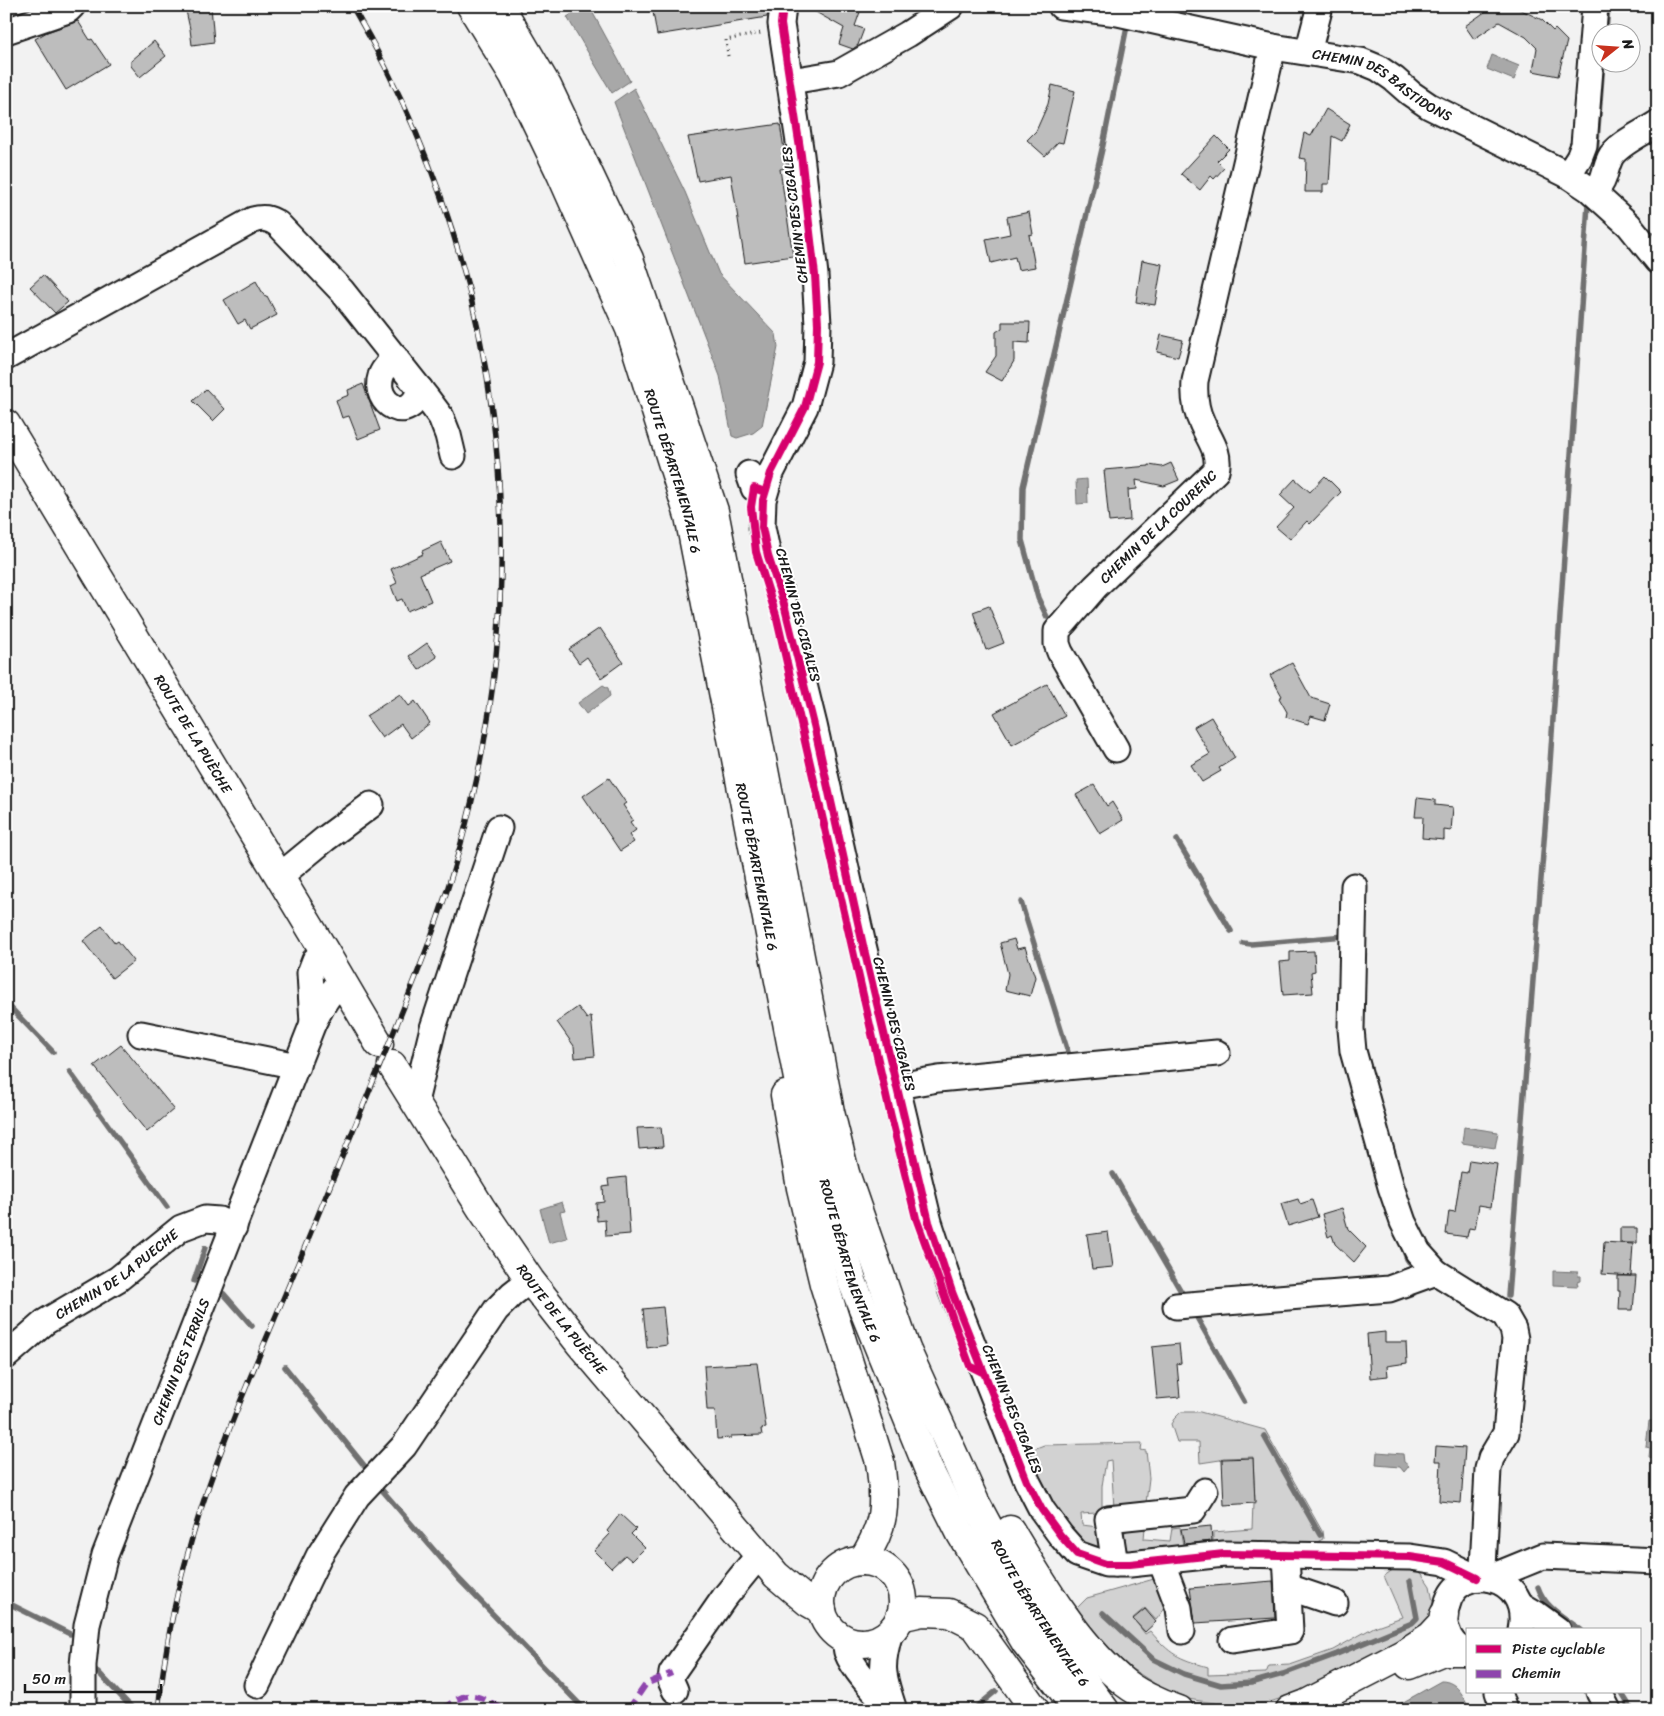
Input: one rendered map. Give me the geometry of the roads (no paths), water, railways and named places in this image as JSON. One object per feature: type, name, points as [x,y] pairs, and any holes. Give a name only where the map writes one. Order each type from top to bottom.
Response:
[{"type":"main road","name":"ROUTE DÉPARTEMENTALE 6","points":[[471,6],[514,76],[561,174],[630,329],[689,516],[800,1094],[852,1281],[928,1468],[961,1534],[1026,1643],[1078,1710]]},
{"type":"main road","name":"ROUTE DÉPARTEMENTALE 6","points":[[500,6],[547,86],[629,259],[714,511],[830,1112],[845,1173],[906,1349],[975,1502],[1022,1590],[1068,1660],[1105,1710]]},
{"type":"main road","name":"ROUTE DE LA PUÈCHE","points":[[6,424],[280,876],[385,1055],[481,1208],[530,1280],[580,1344],[776,1575],[808,1602],[822,1610]]},
{"type":"main road","points":[[759,881],[778,1054],[801,1188],[824,1284],[882,1472],[884,1491],[882,1520],[871,1547],[862,1561]]},
{"type":"main road","points":[[845,1173],[949,1413],[1005,1521],[1041,1583],[1087,1646],[1119,1679],[1160,1704],[1179,1710]]},
{"type":"main road","name":"ROUTE DE LA PUÈCHE","points":[[759,1555],[782,1568],[800,1575],[822,1577],[834,1572]]},
{"type":"main road","points":[[895,1624],[903,1606],[902,1594],[899,1584],[884,1567],[873,1562],[862,1561],[847,1564],[828,1578],[822,1594],[822,1610],[827,1623],[835,1633],[855,1643],[874,1642],[895,1624],[922,1612],[949,1613],[975,1626],[1034,1710]]},
{"type":"main road","points":[[1290,1710],[1306,1704],[1403,1654],[1431,1636],[1443,1622],[1446,1608]]},
{"type":"main road","points":[[1330,1710],[1428,1656],[1443,1651],[1466,1652]]},
{"type":"street","points":[[6,31],[68,10],[72,6]]},
{"type":"street","name":"CHEMIN DES CIGALES","points":[[783,6],[782,24],[815,275],[818,324],[817,362],[805,407],[771,473],[763,500],[762,527],[768,556],[784,604],[814,725],[862,945],[928,1222],[952,1292],[1027,1481],[1042,1510],[1077,1554],[1106,1564],[1160,1561],[1224,1554],[1410,1557],[1444,1562],[1507,1586],[1514,1593],[1520,1604],[1555,1628]]},
{"type":"street","points":[[790,81],[839,73],[908,34],[951,6]]},
{"type":"street","name":"CHEMIN DES BASTIDONS","points":[[1061,6],[1100,9],[1273,47],[1361,61],[1378,68],[1430,106],[1568,176],[1594,192],[1629,224],[1658,262]]},
{"type":"street","points":[[1308,52],[1320,6]]},
{"type":"street","points":[[1568,176],[1579,158],[1584,145],[1596,6]]},
{"type":"street","name":"CHEMIN DE LA COURENC","points":[[1116,749],[1060,652],[1057,644],[1057,631],[1095,587],[1216,471],[1218,458],[1197,410],[1194,396],[1196,381],[1273,47]]},
{"type":"street","points":[[1594,192],[1604,179],[1610,157],[1619,148],[1658,124]]},
{"type":"street","points":[[6,357],[253,220],[271,219],[342,291],[420,389],[441,418],[448,435],[452,456]]},
{"type":"street","points":[[395,357],[382,374],[380,382],[381,392],[386,403],[393,408],[403,409],[412,406],[417,399],[420,389]]},
{"type":"street","points":[[280,876],[325,839],[372,806]]},
{"type":"street","points":[[415,1102],[433,1028],[499,828]]},
{"type":"street","points":[[1354,886],[1351,1029],[1353,1051],[1391,1187],[1418,1252],[1436,1272],[1505,1315],[1514,1329],[1515,1339],[1506,1433],[1491,1458],[1488,1469],[1482,1578]]},
{"type":"street","name":"CHEMIN DES TERRILS","points":[[313,1023],[310,972],[315,960],[325,952]]},
{"type":"street","name":"CHEMIN DES TERRILS","points":[[83,1710],[83,1665],[87,1626],[105,1555],[298,1066],[313,1023],[335,987],[343,982]]},
{"type":"street","points":[[141,1034],[298,1066]]},
{"type":"street","points":[[896,1086],[938,1079],[1217,1053]]},
{"type":"street","name":"CHEMIN DE LA PUECHE","points":[[6,1356],[45,1322],[118,1279],[181,1228],[204,1219],[219,1220],[234,1227]]},
{"type":"street","points":[[1176,1306],[1390,1290],[1436,1272]]},
{"type":"street","points":[[258,1685],[319,1556],[357,1496],[404,1446],[496,1310],[530,1280]]},
{"type":"street","points":[[1115,1564],[1108,1518],[1193,1510],[1204,1491]]},
{"type":"street","points":[[676,1690],[671,1682],[672,1673],[724,1598],[759,1555]]},
{"type":"street","points":[[1232,1640],[1290,1631],[1286,1555]]},
{"type":"street","points":[[1446,1608],[1455,1590],[1465,1583],[1543,1556],[1658,1561]]},
{"type":"street","name":"CHEMIN DES CIGALES","points":[[1388,1557],[1415,1564],[1430,1572],[1443,1586],[1446,1608],[1445,1626],[1455,1645],[1466,1652]]},
{"type":"street","points":[[1521,1628],[1523,1617],[1520,1604],[1529,1578],[1540,1564],[1555,1557]]},
{"type":"street","points":[[1160,1561],[1179,1608],[1182,1631]]},
{"type":"street","points":[[1288,1587],[1335,1603]]},
{"type":"street","points":[[892,1710],[882,1666],[884,1654],[895,1624]]},
{"type":"street","points":[[846,1640],[847,1651],[855,1666],[873,1690],[892,1710]]},
{"type":"street","points":[[1499,1694],[1505,1710]]},
{"type":"street","points":[[1505,1710],[1506,1694]]},
{"type":"street","points":[[1600,1694],[1608,1710]]},
{"type":"waterway","points":[[1607,22],[1608,6]]},
{"type":"waterway","points":[[1047,617],[1038,598],[1022,540],[1023,487],[1103,145],[1127,26]]},
{"type":"waterway","points":[[1595,168],[1602,72]]},
{"type":"waterway","points":[[1508,1296],[1549,778],[1588,204]]},
{"type":"waterway","points":[[1177,840],[1231,931]]},
{"type":"waterway","points":[[1021,902],[1068,1052]]},
{"type":"waterway","points":[[1243,943],[1251,944],[1345,936],[1345,939]]},
{"type":"waterway","points":[[6,1003],[53,1052]]},
{"type":"waterway","points":[[70,1072],[167,1207]]},
{"type":"waterway","points":[[1113,1174],[1182,1293]]},
{"type":"waterway","points":[[194,1281],[205,1248]]},
{"type":"waterway","points":[[1403,1248],[1407,1259],[1415,1271]]},
{"type":"waterway","points":[[224,1294],[252,1326]]},
{"type":"waterway","points":[[1196,1316],[1244,1401]]},
{"type":"waterway","points":[[285,1367],[367,1469]]},
{"type":"waterway","points":[[1264,1436],[1320,1535]]},
{"type":"waterway","points":[[382,1490],[458,1578],[585,1710]]},
{"type":"waterway","points":[[1103,1613],[1153,1659],[1184,1674],[1221,1685],[1251,1683],[1283,1674],[1337,1654],[1412,1623],[1417,1618],[1410,1581]]},
{"type":"waterway","points":[[1538,1587],[1545,1601],[1578,1628]]},
{"type":"waterway","points":[[6,1602],[70,1634]]},
{"type":"waterway","points":[[98,1672],[134,1710]]},
{"type":"waterway","points":[[973,1710],[996,1691]]},
{"type":"waterway","points":[[1622,1694],[1632,1710]]},
{"type":"railway","points":[[158,1710],[166,1653],[177,1597],[198,1518],[212,1476],[243,1394],[409,993],[437,921],[453,872],[485,739],[498,631],[501,523],[493,415],[474,309],[444,205],[403,104],[352,6]]}]
